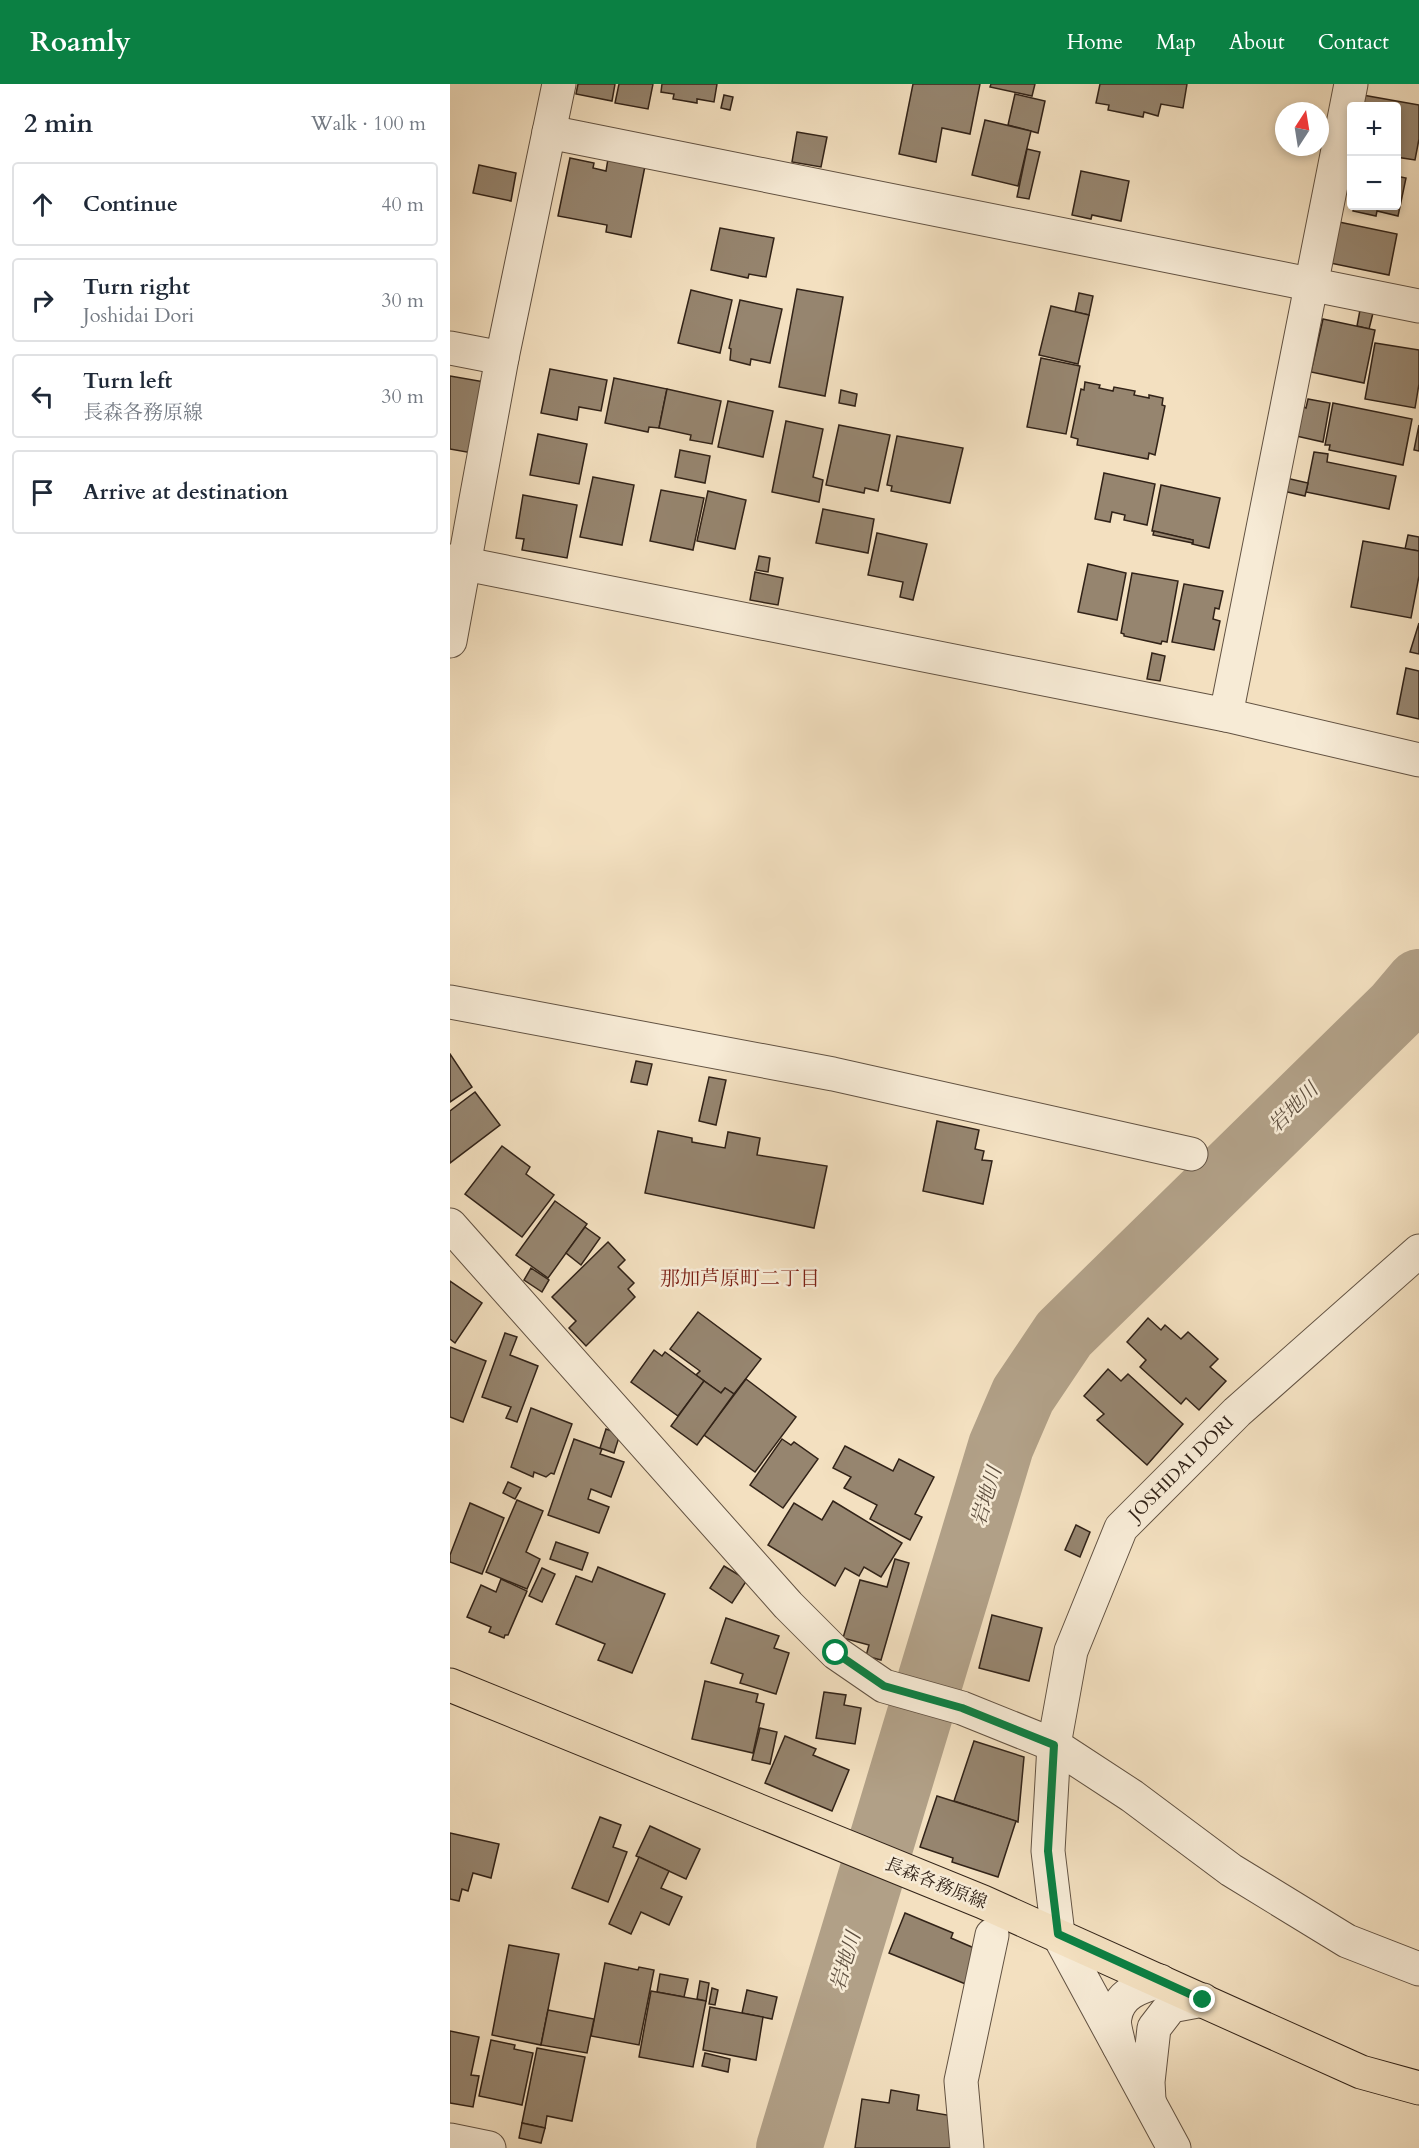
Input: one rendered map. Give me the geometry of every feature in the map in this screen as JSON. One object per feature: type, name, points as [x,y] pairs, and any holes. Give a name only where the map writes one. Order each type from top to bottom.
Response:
[{"type":"main road","name":"長森各務原線","points":[[450,1685],[983,1902],[1361,2072],[1419,2088]]},
{"type":"street","points":[[450,641],[458,562],[559,84]]},
{"type":"street","points":[[1226,715],[1351,84]]},
{"type":"street","points":[[549,132],[1419,306]]},
{"type":"street","points":[[450,348],[502,358]]},
{"type":"street","points":[[458,562],[1226,715],[1419,760]]},
{"type":"street","points":[[450,1002],[833,1074],[1191,1154]]},
{"type":"street","points":[[450,1225],[788,1605],[836,1653],[884,1686],[962,1708],[1054,1745],[1131,1796],[1231,1870],[1347,1941],[1419,1969]]},
{"type":"street","name":"JOSHIDAI DORI","points":[[1058,1934],[1048,1851],[1054,1745],[1071,1651],[1121,1528],[1237,1412],[1419,1251]]},
{"type":"street","points":[[1058,1934],[1174,2148]]},
{"type":"street","points":[[967,2148],[961,2081],[992,1935]]},
{"type":"street","points":[[1119,2048],[1114,2018],[1123,1998],[1135,1988],[1160,1981]]},
{"type":"street","points":[[1149,2102],[1148,2073],[1154,2028],[1171,2006],[1203,2000]]},
{"type":"street","points":[[450,2140],[489,2148]]},
{"type":"building","points":[[578,84],[615,84],[612,101],[576,94]]},
{"type":"building","points":[[619,84],[653,84],[648,109],[615,103]]},
{"type":"building","points":[[662,84],[717,84],[714,102],[697,99],[697,103],[673,99],[674,94],[661,92]]},
{"type":"building","points":[[913,84],[980,84],[970,134],[942,128],[936,162],[899,154]]},
{"type":"building","points":[[991,84],[1035,84],[1032,96],[990,87]]},
{"type":"building","points":[[1100,84],[1187,84],[1183,108],[1161,104],[1158,116],[1144,112],[1143,117],[1108,110],[1109,105],[1096,103]]},
{"type":"building","points":[[1015,94],[1045,101],[1038,133],[1008,125]]},
{"type":"building","points":[[1357,94],[1419,105],[1419,139],[1415,160],[1401,158],[1401,102],[1356,102]]},
{"type":"building","points":[[724,95],[733,97],[730,110],[721,108]]},
{"type":"building","points":[[985,120],[1031,131],[1018,186],[972,175]]},
{"type":"building","points":[[797,132],[827,137],[821,167],[792,162]]},
{"type":"building","points":[[1027,149],[1040,152],[1029,199],[1017,197]]},
{"type":"building","points":[[570,158],[594,163],[593,168],[606,171],[608,159],[645,166],[631,237],[606,232],[607,225],[558,216]]},
{"type":"building","points":[[479,165],[516,173],[511,201],[473,193]]},
{"type":"building","points":[[1081,171],[1129,181],[1121,221],[1092,215],[1091,219],[1072,215]]},
{"type":"building","points":[[1401,177],[1406,178],[1401,202]]},
{"type":"building","points":[[1399,210],[1398,216],[1377,211],[1376,216],[1353,211]]},
{"type":"building","points":[[1339,222],[1397,234],[1389,275],[1330,263]]},
{"type":"building","points":[[720,228],[774,238],[766,277],[749,274],[748,278],[711,270]]},
{"type":"building","points":[[797,289],[843,297],[825,396],[779,387]]},
{"type":"building","points":[[691,290],[732,300],[720,353],[678,343]]},
{"type":"building","points":[[1079,293],[1093,296],[1089,315],[1075,312]]},
{"type":"building","points":[[740,300],[782,309],[770,363],[751,359],[750,365],[730,360],[731,349],[729,348]]},
{"type":"building","points":[[1051,306],[1089,315],[1078,364],[1039,355]]},
{"type":"building","points":[[1360,310],[1373,313],[1369,329],[1357,326]]},
{"type":"building","points":[[1323,319],[1375,330],[1364,383],[1311,372]]},
{"type":"building","points":[[1375,343],[1419,350],[1419,384],[1415,408],[1365,399]]},
{"type":"building","points":[[1041,358],[1080,366],[1066,434],[1027,427]]},
{"type":"building","points":[[550,369],[607,380],[601,411],[579,407],[577,420],[541,413]]},
{"type":"building","points":[[450,376],[485,382],[472,453],[450,449]]},
{"type":"building","points":[[614,378],[667,389],[659,428],[649,427],[648,432],[605,423]]},
{"type":"building","points":[[1085,382],[1113,391],[1114,387],[1135,391],[1134,395],[1163,398],[1162,405],[1165,406],[1155,455],[1149,453],[1148,459],[1077,445],[1078,439],[1071,437],[1081,389],[1084,390]]},
{"type":"building","points":[[667,389],[721,401],[712,444],[690,440],[691,435],[659,428]]},
{"type":"building","points":[[841,390],[857,394],[855,406],[839,403]]},
{"type":"building","points":[[1308,399],[1330,403],[1323,442],[1296,436],[1301,406],[1306,408]]},
{"type":"building","points":[[728,401],[773,411],[763,457],[718,447]]},
{"type":"building","points":[[1333,403],[1412,419],[1403,465],[1329,450],[1330,445],[1325,445]]},
{"type":"building","points":[[786,421],[823,429],[813,477],[823,480],[819,502],[772,492]]},
{"type":"building","points":[[839,425],[890,435],[878,491],[865,488],[864,493],[826,485]]},
{"type":"building","points":[[1419,425],[1419,451],[1414,450]]},
{"type":"building","points":[[538,434],[587,444],[579,484],[530,475]]},
{"type":"building","points":[[897,436],[963,448],[950,503],[891,491],[892,486],[887,485]]},
{"type":"building","points":[[680,450],[710,456],[705,483],[675,477]]},
{"type":"building","points":[[1314,452],[1328,454],[1327,462],[1396,476],[1389,509],[1306,492]]},
{"type":"building","points":[[1104,473],[1155,484],[1147,525],[1124,520],[1125,515],[1112,512],[1110,522],[1095,519]]},
{"type":"building","points":[[593,477],[634,485],[622,545],[580,537]]},
{"type":"building","points":[[1286,478],[1308,483],[1305,496],[1283,491]]},
{"type":"building","points":[[1161,485],[1220,498],[1209,548],[1192,544],[1193,540],[1152,531]]},
{"type":"building","points":[[661,490],[704,498],[693,550],[650,541]]},
{"type":"building","points":[[708,491],[746,500],[735,549],[697,541]]},
{"type":"building","points":[[523,495],[577,505],[567,558],[522,550],[524,539],[516,538]]},
{"type":"building","points":[[823,509],[874,519],[868,553],[816,543]]},
{"type":"building","points":[[1154,531],[1193,540],[1193,543],[1153,535]]},
{"type":"building","points":[[877,533],[927,544],[913,600],[900,597],[903,582],[868,575]]},
{"type":"building","points":[[1408,535],[1419,537],[1419,551],[1405,549]]},
{"type":"building","points":[[1363,541],[1419,551],[1419,576],[1411,618],[1351,607]]},
{"type":"building","points":[[759,556],[770,558],[768,572],[756,570]]},
{"type":"building","points":[[1088,564],[1126,573],[1117,620],[1078,612]]},
{"type":"building","points":[[755,572],[783,578],[778,605],[750,600]]},
{"type":"building","points":[[1132,573],[1178,581],[1167,642],[1162,641],[1161,644],[1124,636],[1121,633]]},
{"type":"building","points":[[1184,584],[1223,591],[1219,609],[1215,608],[1213,619],[1220,621],[1214,650],[1172,642]]},
{"type":"building","points":[[1419,623],[1419,654],[1410,652]]},
{"type":"building","points":[[1152,653],[1165,656],[1160,681],[1147,679]]},
{"type":"building","points":[[1406,668],[1419,671],[1419,719],[1397,714]]},
{"type":"building","points":[[450,1054],[472,1087],[450,1102]]},
{"type":"building","points":[[636,1061],[652,1064],[647,1085],[631,1082]]},
{"type":"building","points":[[709,1077],[726,1080],[716,1125],[699,1121]]},
{"type":"building","points":[[475,1092],[500,1125],[450,1163],[450,1111]]},
{"type":"building","points":[[937,1121],[979,1130],[975,1149],[984,1151],[982,1160],[992,1161],[983,1204],[923,1191]]},
{"type":"building","points":[[658,1131],[692,1138],[692,1142],[725,1148],[728,1132],[760,1138],[757,1155],[827,1166],[814,1228],[645,1193]]},
{"type":"building","points":[[502,1146],[530,1167],[526,1174],[554,1195],[522,1237],[465,1194]]},
{"type":"building","points":[[555,1201],[587,1224],[548,1278],[516,1255]]},
{"type":"building","points":[[585,1227],[600,1238],[581,1265],[566,1253]]},
{"type":"building","points":[[608,1242],[625,1260],[618,1267],[634,1283],[628,1289],[635,1297],[586,1346],[569,1328],[576,1321],[552,1297]]},
{"type":"building","points":[[531,1268],[549,1280],[542,1292],[524,1280]]},
{"type":"building","points":[[450,1281],[482,1303],[455,1343],[450,1339]]},
{"type":"building","points":[[698,1312],[761,1359],[734,1394],[725,1388],[721,1393],[696,1375],[700,1371],[670,1349]]},
{"type":"building","points":[[1148,1318],[1161,1330],[1165,1325],[1181,1339],[1188,1332],[1218,1359],[1210,1367],[1226,1381],[1199,1410],[1186,1398],[1181,1404],[1140,1367],[1146,1360],[1127,1342]]},
{"type":"building","points":[[505,1333],[517,1337],[510,1355],[538,1366],[517,1422],[506,1418],[511,1407],[482,1397]]},
{"type":"building","points":[[450,1347],[486,1361],[463,1422],[450,1417]]},
{"type":"building","points":[[654,1350],[662,1356],[665,1352],[704,1381],[678,1416],[631,1382]]},
{"type":"building","points":[[1108,1369],[1121,1381],[1128,1374],[1183,1424],[1147,1465],[1097,1420],[1104,1414],[1084,1396]]},
{"type":"building","points":[[746,1379],[796,1417],[755,1472],[704,1435]]},
{"type":"building","points":[[704,1381],[721,1393],[725,1388],[734,1394],[697,1445],[671,1426]]},
{"type":"building","points":[[531,1408],[572,1424],[554,1474],[551,1473],[546,1477],[534,1472],[533,1477],[511,1467]]},
{"type":"building","points":[[606,1429],[620,1434],[614,1453],[600,1448]]},
{"type":"building","points":[[574,1439],[602,1449],[600,1454],[624,1462],[611,1497],[591,1489],[588,1499],[609,1507],[599,1533],[548,1515]]},
{"type":"building","points":[[782,1439],[791,1445],[794,1442],[818,1459],[783,1508],[750,1485]]},
{"type":"building","points":[[845,1446],[893,1471],[899,1459],[934,1477],[915,1514],[922,1517],[910,1540],[870,1519],[877,1505],[844,1488],[851,1477],[833,1468]]},
{"type":"building","points":[[508,1482],[521,1488],[515,1499],[503,1493]]},
{"type":"building","points":[[517,1500],[543,1511],[526,1552],[540,1559],[527,1589],[486,1572]]},
{"type":"building","points":[[833,1501],[902,1543],[881,1577],[864,1567],[859,1576],[845,1568],[835,1586],[768,1545],[794,1503],[822,1520]]},
{"type":"building","points":[[470,1503],[504,1518],[482,1574],[450,1562],[450,1555]]},
{"type":"building","points":[[1076,1525],[1090,1532],[1080,1557],[1065,1550]]},
{"type":"building","points":[[556,1542],[588,1553],[582,1570],[550,1559]]},
{"type":"building","points":[[895,1559],[909,1563],[881,1660],[866,1656],[869,1645],[843,1638],[860,1580],[887,1587]]},
{"type":"building","points":[[724,1566],[747,1580],[732,1603],[710,1588]]},
{"type":"building","points":[[598,1567],[665,1594],[632,1673],[598,1660],[605,1644],[556,1624],[576,1576],[592,1582]]},
{"type":"building","points":[[542,1568],[555,1574],[542,1602],[529,1596]]},
{"type":"building","points":[[501,1579],[527,1591],[508,1635],[504,1638],[489,1632],[491,1627],[467,1617],[481,1585],[496,1592]]},
{"type":"building","points":[[992,1615],[1042,1628],[1029,1681],[979,1668]]},
{"type":"building","points":[[726,1618],[779,1636],[774,1648],[789,1653],[776,1694],[740,1683],[743,1674],[711,1663]]},
{"type":"building","points":[[705,1681],[758,1694],[756,1702],[764,1704],[753,1753],[692,1739]]},
{"type":"building","points":[[824,1692],[846,1695],[844,1705],[861,1708],[855,1744],[816,1738]]},
{"type":"building","points":[[760,1728],[777,1732],[770,1764],[752,1760]]},
{"type":"building","points":[[785,1736],[816,1749],[813,1755],[849,1770],[832,1811],[765,1783]]},
{"type":"building","points":[[974,1741],[1024,1757],[1018,1822],[954,1801]]},
{"type":"building","points":[[937,1796],[1016,1821],[998,1877],[952,1862],[953,1858],[920,1847]]},
{"type":"building","points":[[600,1817],[621,1825],[613,1847],[627,1852],[608,1902],[572,1888]]},
{"type":"building","points":[[650,1826],[700,1849],[686,1879],[636,1856]]},
{"type":"building","points":[[450,1833],[499,1844],[491,1878],[473,1873],[468,1891],[462,1889],[459,1901],[450,1899]]},
{"type":"building","points":[[639,1857],[669,1871],[661,1888],[682,1897],[669,1925],[641,1912],[631,1934],[609,1924]]},
{"type":"building","points":[[905,1913],[953,1933],[951,1938],[981,1951],[968,1985],[889,1953]]},
{"type":"building","points":[[509,1945],[559,1954],[541,2045],[492,2035]]},
{"type":"building","points":[[605,1963],[638,1970],[639,1967],[654,1970],[639,2045],[591,2036]]},
{"type":"building","points":[[660,1974],[688,1979],[684,1997],[657,1992]]},
{"type":"building","points":[[700,1981],[709,1983],[706,2001],[697,1999]]},
{"type":"building","points":[[712,1988],[718,1990],[715,2005],[709,2004]]},
{"type":"building","points":[[747,1990],[777,1997],[772,2019],[742,2013]]},
{"type":"building","points":[[651,1991],[706,2001],[693,2067],[639,2057]]},
{"type":"building","points":[[710,2007],[763,2017],[756,2060],[703,2050]]},
{"type":"building","points":[[548,2010],[594,2019],[587,2053],[541,2045]]},
{"type":"building","points":[[450,2031],[479,2037],[471,2075],[479,2076],[473,2107],[450,2103]]},
{"type":"building","points":[[491,2040],[515,2045],[514,2049],[533,2053],[522,2105],[479,2096]]},
{"type":"building","points":[[537,2048],[585,2057],[572,2121],[547,2116],[545,2128],[522,2123]]},
{"type":"building","points":[[705,2053],[730,2059],[728,2072],[702,2066]]},
{"type":"building","points":[[891,2090],[919,2095],[917,2110],[959,2117],[954,2148],[855,2148],[862,2099],[889,2103]]},
{"type":"building","points":[[522,2123],[545,2128],[541,2143],[519,2138]]},
{"type":"waterway","name":"岩地川","points":[[789,2148],[1001,1446],[1023,1395],[1064,1334],[1397,1008],[1419,982]]},
{"type":"district","name":"那加芦原町二丁目","points":[[740,1278]]},
{"type":"route","points":[[836,1653],[884,1686],[962,1708],[1054,1745],[1048,1851],[1058,1934],[1203,2000]]}]
